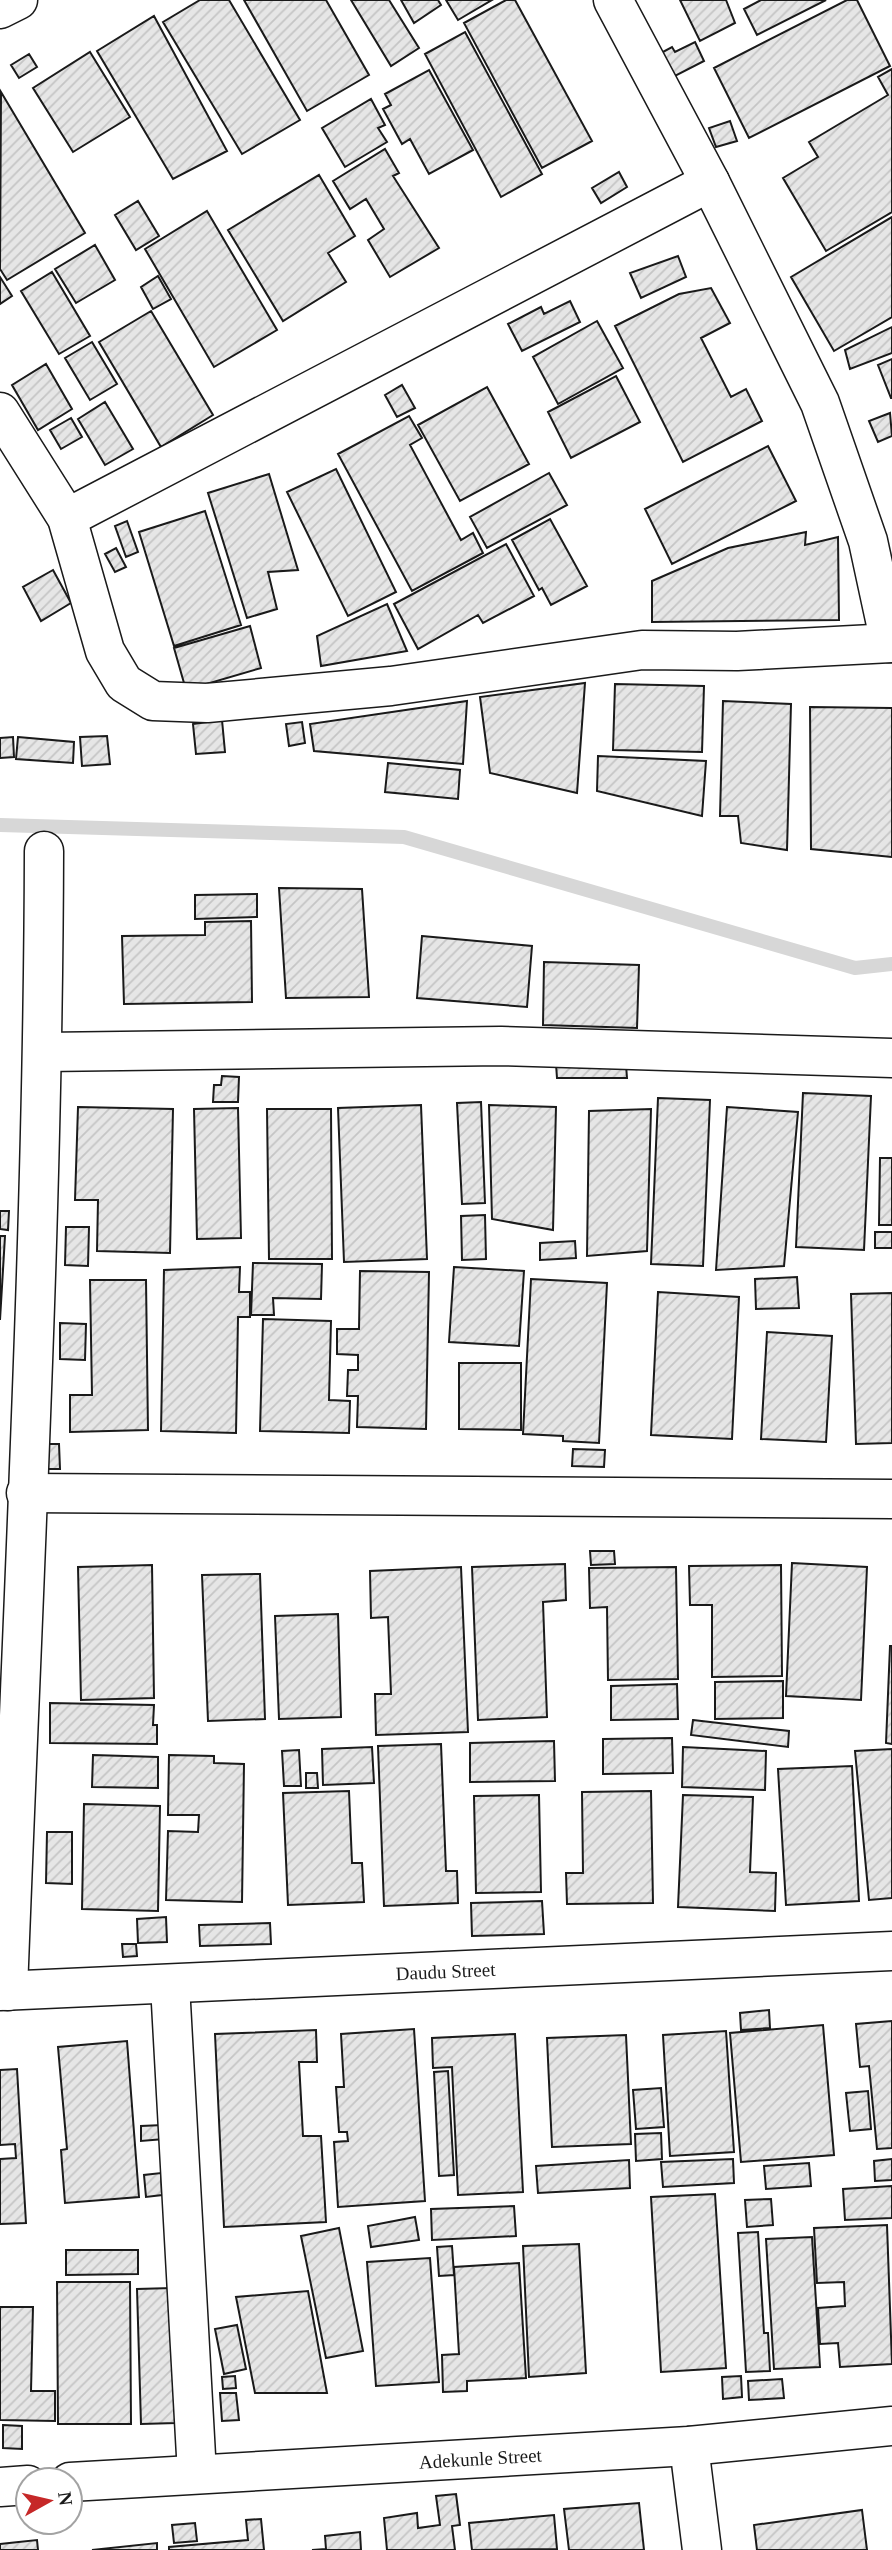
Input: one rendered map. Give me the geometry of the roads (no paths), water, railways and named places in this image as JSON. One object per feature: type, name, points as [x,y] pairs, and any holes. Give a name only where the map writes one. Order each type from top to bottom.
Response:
[{"type":"street","points":[[0,9],[18,0]]},
{"type":"street","points":[[0,412],[66,518],[105,651],[124,683],[153,701],[207,703],[378,687],[642,650],[737,651],[891,643],[868,541],[820,403],[710,182],[613,0]]},
{"type":"street","points":[[66,518],[710,182]]},
{"type":"street","points":[[4,1991],[38,1276],[44,1052],[44,851]]},
{"type":"street","points":[[44,1052],[501,1046],[892,1058]]},
{"type":"street","points":[[26,1493],[892,1499]]},
{"type":"street","name":"Daudu Street","points":[[4,1991],[892,1951]]},
{"type":"street","points":[[170,1985],[197,2474]]},
{"type":"street","name":"Adekunle Street","points":[[84,2481],[689,2446],[892,2426]]},
{"type":"street","points":[[689,2446],[702,2550]]},
{"type":"waterway","points":[[0,825],[404,837],[855,968],[892,964]]}]
